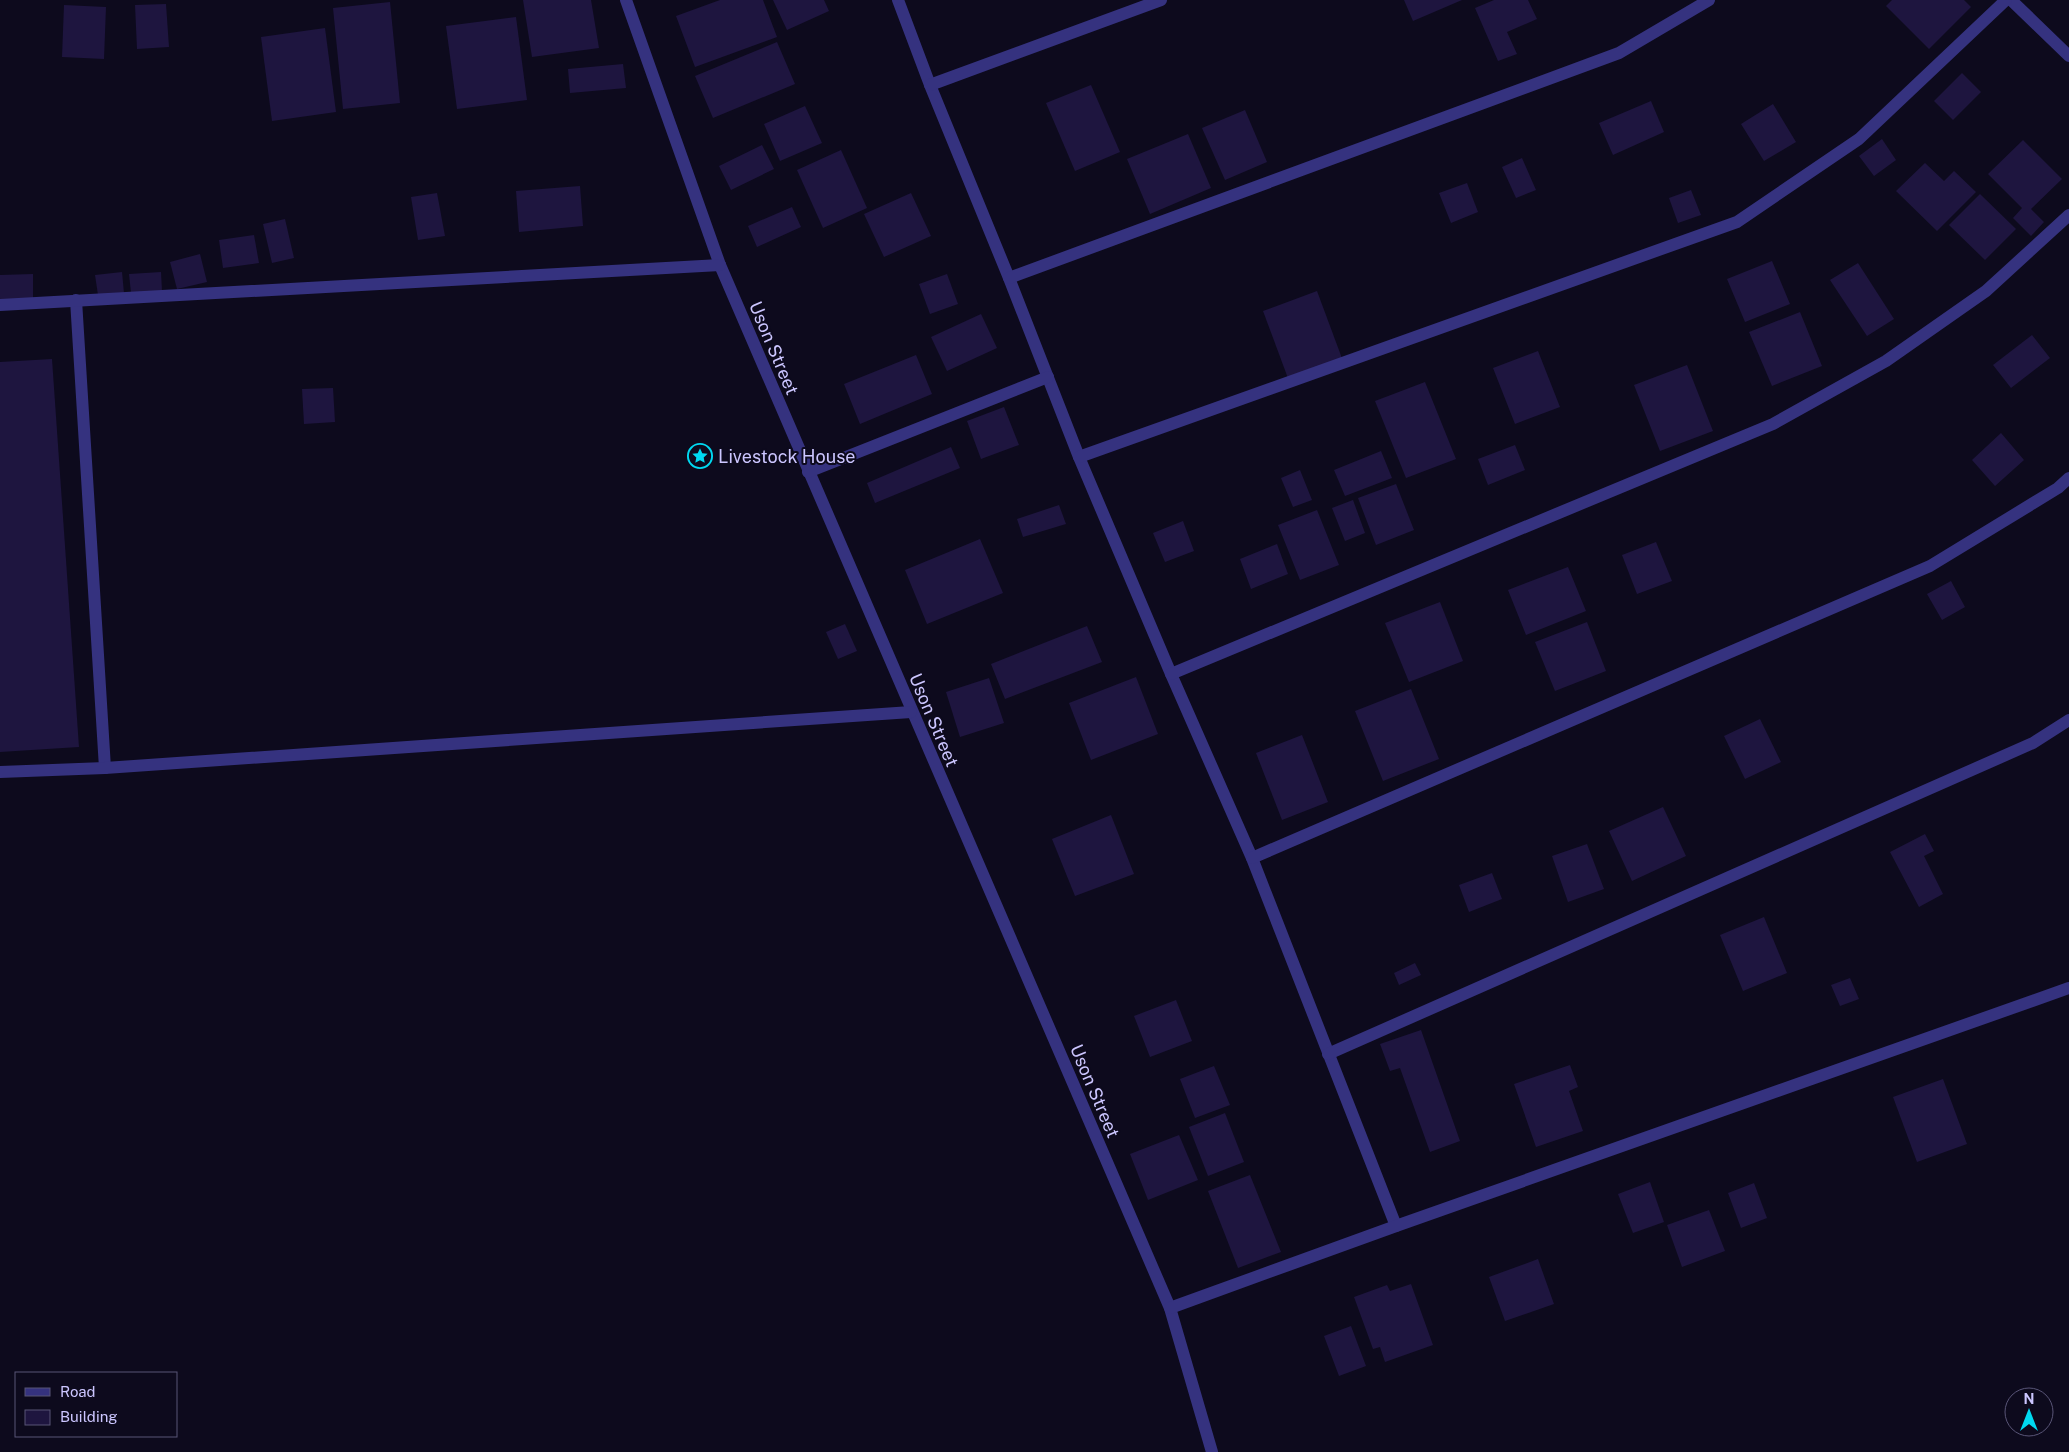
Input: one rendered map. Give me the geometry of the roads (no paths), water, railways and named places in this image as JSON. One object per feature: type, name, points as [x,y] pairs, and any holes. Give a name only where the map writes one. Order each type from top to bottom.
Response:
[{"type":"street","name":"Uson Street","points":[[626,0],[720,266],[1170,1308],[1212,1452]]},
{"type":"street","points":[[898,0],[930,85],[1009,278],[1079,457],[1252,858],[1396,1226]]},
{"type":"street","points":[[930,85],[1161,0]]},
{"type":"street","points":[[1009,278],[1619,53],[1709,0]]},
{"type":"street","points":[[1079,457],[1736,222],[1859,140],[2006,0]]},
{"type":"street","points":[[2012,0],[2069,56]]},
{"type":"street","points":[[1171,674],[1773,424],[1886,360],[1986,290],[2069,214]]},
{"type":"street","points":[[0,305],[720,266]]},
{"type":"street","points":[[76,300],[105,768]]},
{"type":"street","points":[[808,472],[1048,377]]},
{"type":"street","points":[[1252,858],[1930,566],[2058,488],[2069,478]]},
{"type":"street","points":[[0,772],[105,768],[911,712]]},
{"type":"street","points":[[1328,1054],[2033,742],[2069,720]]},
{"type":"street","points":[[1170,1308],[2069,988]]},
{"type":"place","name":"Livestock House","points":[[700,456]]}]
